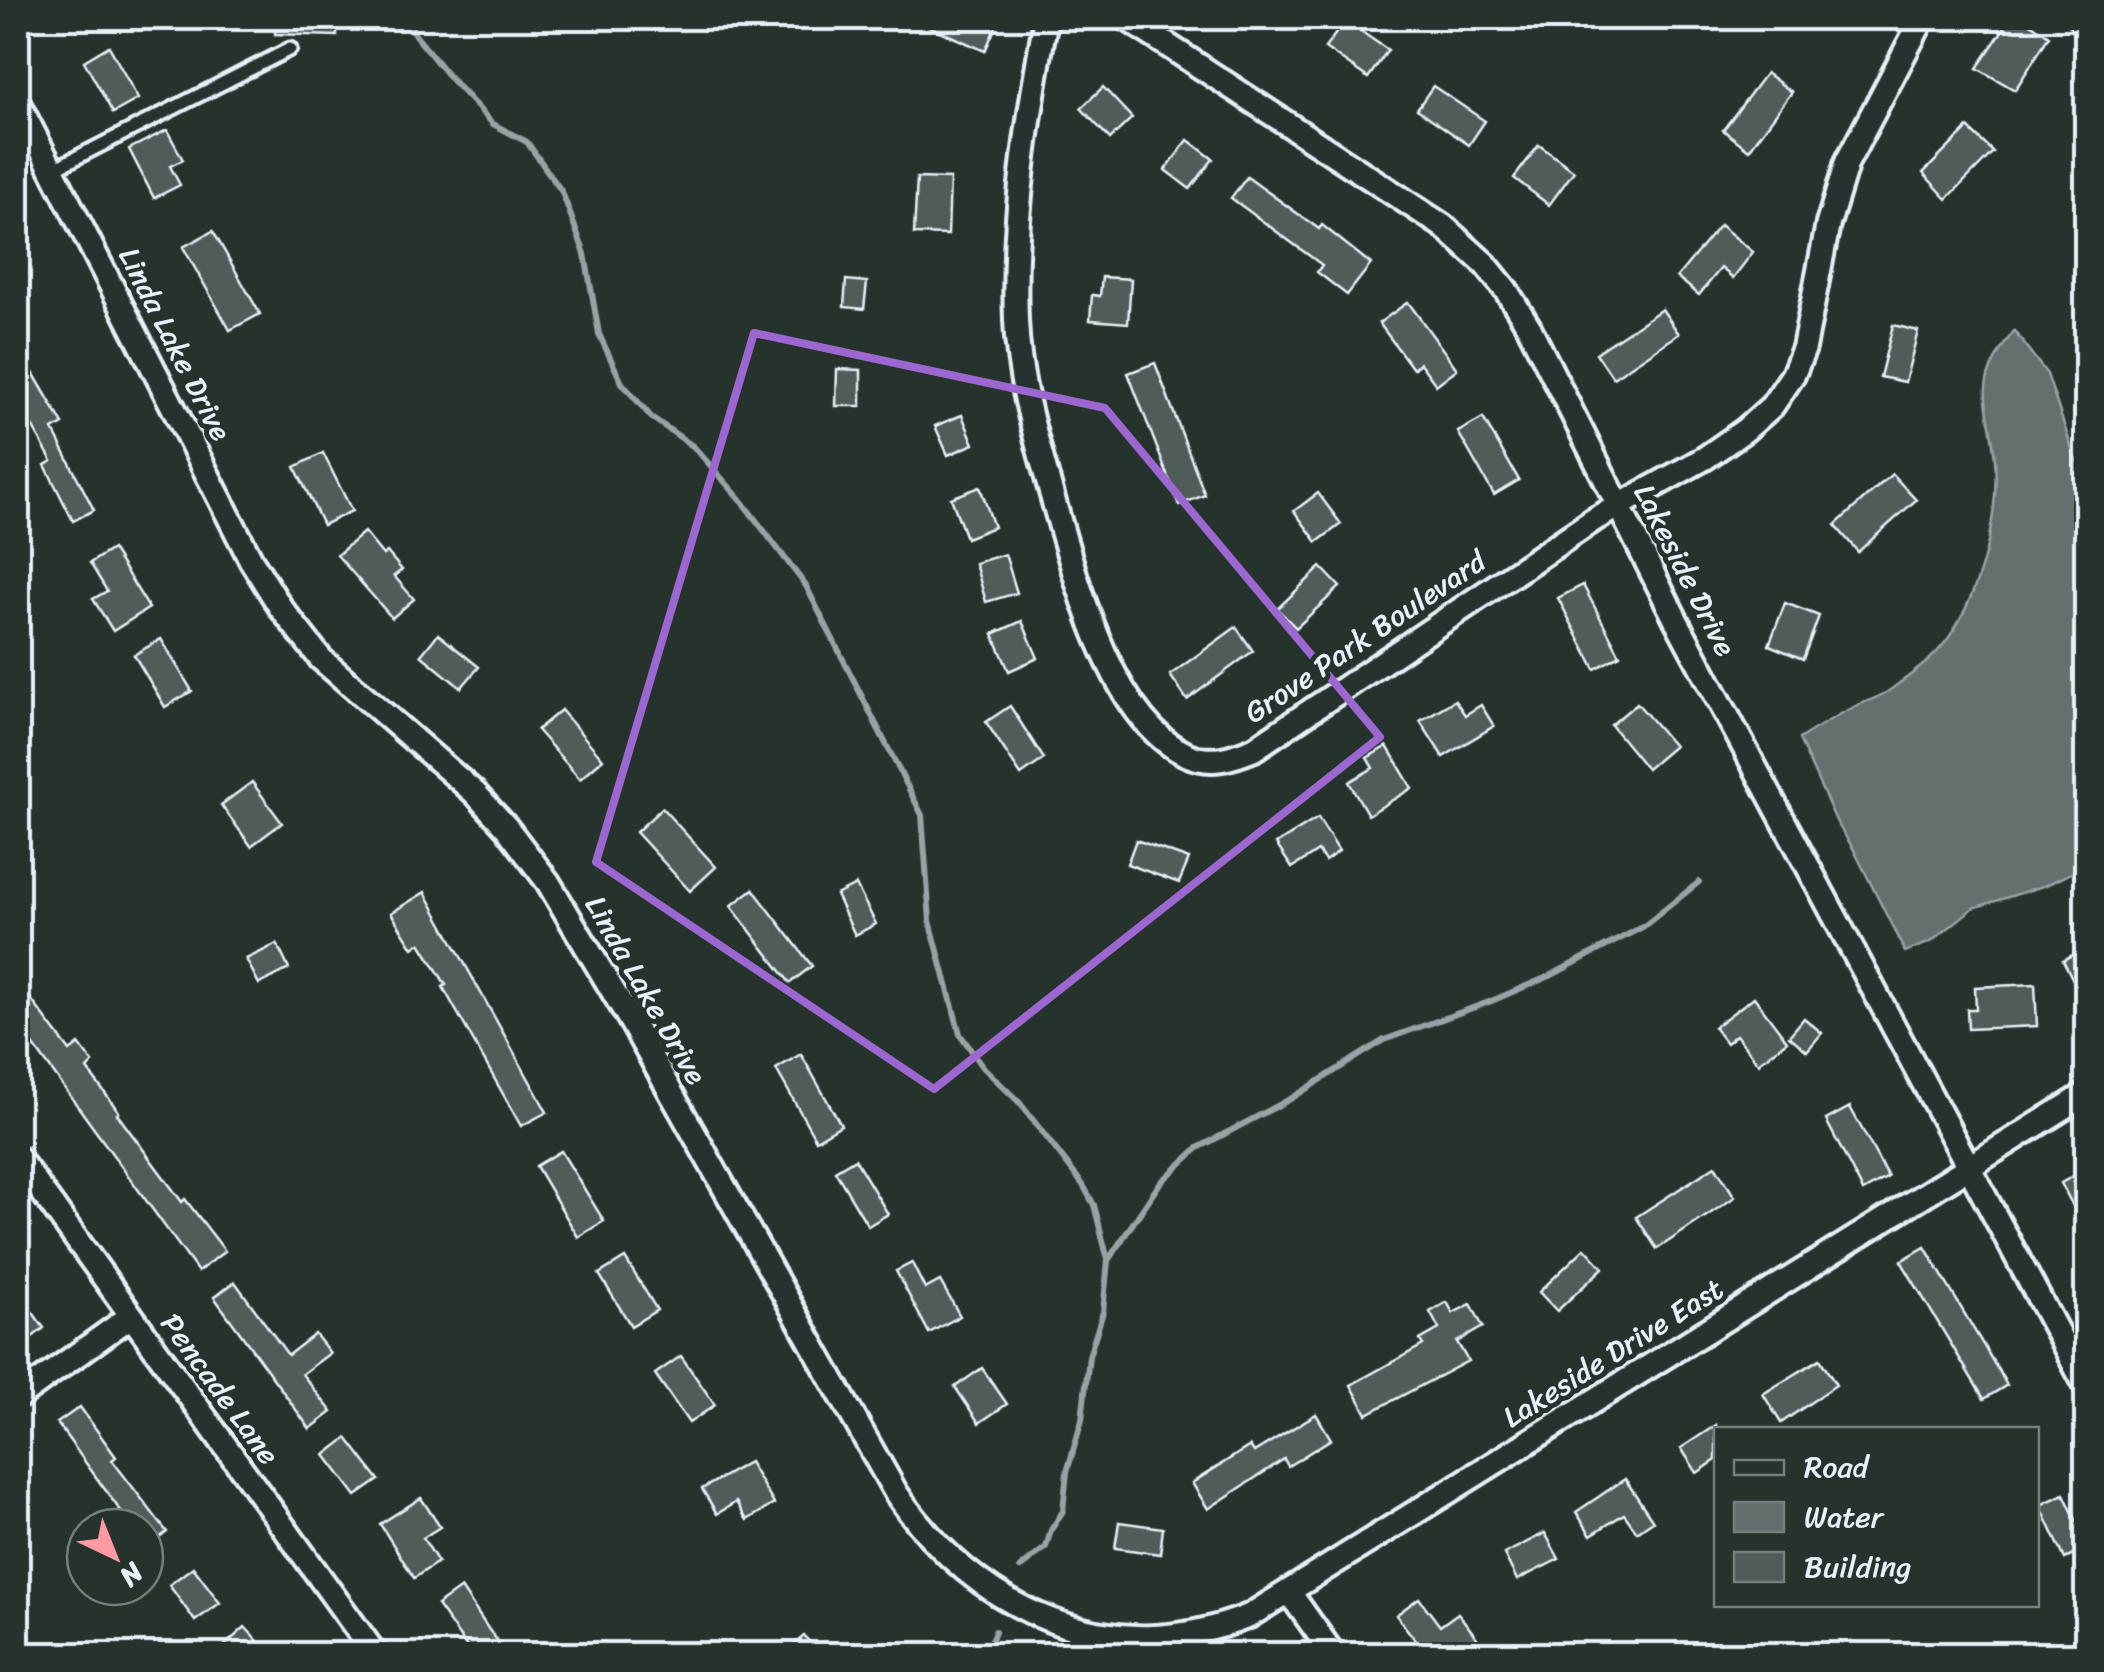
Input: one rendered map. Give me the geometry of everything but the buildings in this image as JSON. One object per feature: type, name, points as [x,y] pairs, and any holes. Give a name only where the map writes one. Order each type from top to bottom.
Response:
[{"type":"street","name":"Grove Park Boulevard","points":[[1046,18],[1020,194],[1015,258],[1020,368],[1070,562],[1096,637],[1128,696],[1173,747],[1208,761],[1230,759],[1254,749],[1512,574],[1746,430],[1786,388],[1804,348],[1828,224],[1847,162],[1923,18]]},
{"type":"street","name":"Lakeside Drive","points":[[1126,18],[1422,211],[1485,264],[1506,290],[1528,326],[1718,700],[2086,1386]]},
{"type":"street","points":[[2080,18],[2086,27]]},
{"type":"street","name":"Linda Lake Drive","points":[[18,103],[250,560],[321,659],[474,794],[507,828],[548,882],[896,1493],[933,1543],[978,1583],[1036,1617],[1112,1641],[1162,1642],[1198,1636],[1249,1616],[1289,1592]]},
{"type":"street","points":[[1970,1168],[2086,1094]]},
{"type":"street","name":"Pencade Lane","points":[[18,1158],[375,1654]]},
{"type":"street","name":"Lakeside Drive East","points":[[1289,1592],[1970,1168]]},
{"type":"street","points":[[18,1397],[130,1316]]},
{"type":"street","points":[[1289,1592],[1333,1654]]},
{"type":"lane","points":[[52,170],[290,49]]},
{"type":"highlighted area","points":[[754,333],[1105,408],[1380,737],[934,1089],[596,862]]},
{"type":"water","points":[[2014,331],[2047,374],[2075,458],[2086,476],[2086,866],[2046,885],[1973,908],[1931,942],[1905,952],[1837,823],[1799,739],[1909,676],[1930,659],[1960,619],[1982,567],[1993,511],[1995,460],[1987,380]]},
{"type":"waterway","points":[[408,18],[415,35],[450,78],[493,124],[527,142],[562,192],[585,254],[599,334],[622,383],[651,417],[694,447],[740,499],[806,586],[922,815],[930,921],[960,1034],[983,1067],[1020,1103],[1094,1205],[1108,1260],[1103,1312],[1089,1356],[1082,1420],[1067,1472],[1063,1511],[1046,1547],[1020,1568]]},
{"type":"waterway","points":[[1109,1259],[1160,1183],[1198,1148],[1292,1098],[1384,1040],[1550,976],[1644,926],[1699,882]]},
{"type":"waterway","points":[[987,1654],[995,1631]]}]
